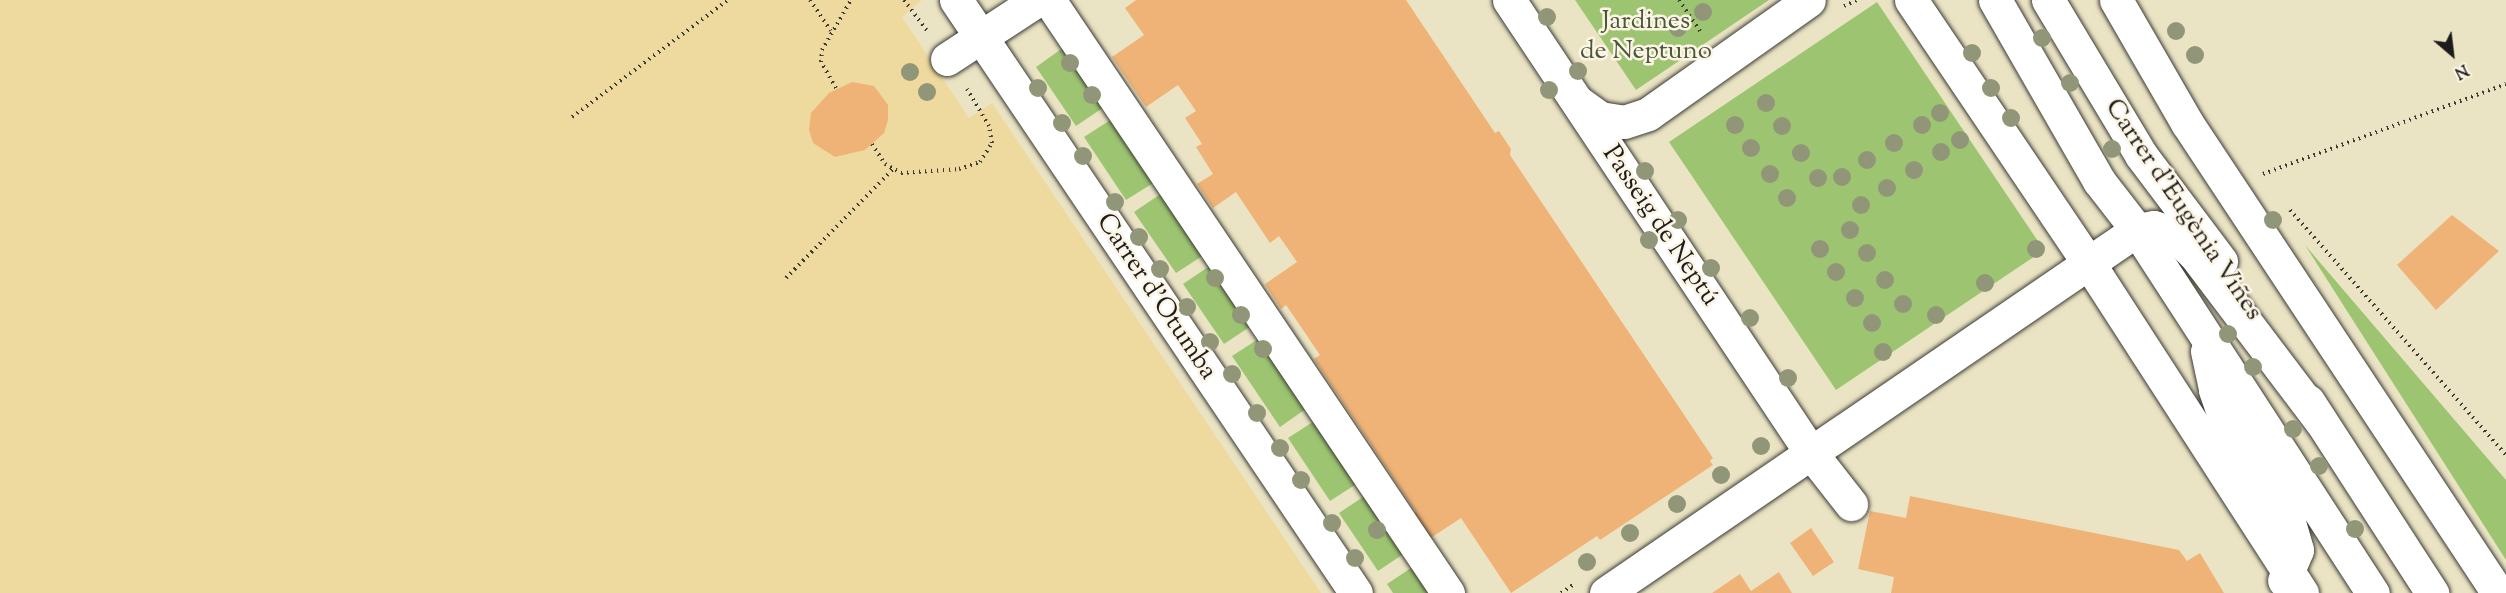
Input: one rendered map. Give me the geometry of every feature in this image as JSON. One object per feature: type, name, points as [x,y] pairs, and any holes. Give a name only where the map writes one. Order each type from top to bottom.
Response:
[{"type":"street","name":"Carrer d'Otumba","points":[[956,0],[1356,593]]},
{"type":"street","points":[[947,59],[1037,0]]},
{"type":"street","points":[[1049,0],[1448,593]]},
{"type":"street","name":"Passeig de Neptú","points":[[1509,0],[1811,453],[1851,504]]},
{"type":"street","points":[[1577,101],[1600,118],[1624,122],[1648,114],[1809,0]]},
{"type":"street","points":[[1911,0],[2088,262],[2289,586]]},
{"type":"street","points":[[1969,0],[2015,37]]},
{"type":"street","name":"Carrer d'Eugènia Viñes","points":[[1995,0],[2099,181],[2138,230],[2373,593]]},
{"type":"street","name":"Carrer d'Eugènia Viñes","points":[[2048,0],[2141,155],[2207,238],[2320,420],[2432,593]]},
{"type":"street","points":[[2116,0],[2187,123],[2498,593]]},
{"type":"street","name":"Carrer d'Eugènia Viñes","points":[[2138,230],[2154,227],[2174,234],[2195,255],[2320,420]]},
{"type":"street","points":[[1606,593],[2138,230]]},
{"type":"street","points":[[2204,334],[2215,390],[2228,428],[2289,522],[2297,550],[2289,586]]},
{"type":"path","points":[[572,117],[728,0]]},
{"type":"path","points":[[810,0],[831,31]]},
{"type":"path","points":[[836,88],[821,62],[831,31],[851,0]]},
{"type":"path","points":[[1679,0],[1706,39]]},
{"type":"path","points":[[872,144],[892,169],[901,173],[959,169],[980,162],[992,143],[989,126],[947,59]]},
{"type":"path","points":[[2267,184],[2260,175],[2506,84]]},
{"type":"path","points":[[786,278],[892,169]]},
{"type":"path","points":[[2283,201],[2506,454]]},
{"type":"green space","name":"Jardines de Neptuno","points":[[1575,0],[1769,0],[1636,90]]},
{"type":"green space","points":[[1877,2],[2044,250],[1836,390],[1669,142]]},
{"type":"green space","points":[[1067,45],[1107,105],[1076,126],[1036,67]]},
{"type":"green space","points":[[1115,117],[1158,180],[1126,200],[1084,137]]},
{"type":"green space","points":[[1165,191],[1207,253],[1176,273],[1134,212]]},
{"type":"green space","points":[[2305,245],[2506,480],[2506,560],[2340,300]]},
{"type":"green space","points":[[1214,263],[1254,324],[1224,344],[1183,284]]},
{"type":"green space","points":[[1263,336],[1310,406],[1280,427],[1232,356]]},
{"type":"green space","points":[[1319,418],[1361,481],[1330,501],[1288,438]]},
{"type":"green space","points":[[1369,493],[1408,551],[1378,571],[1339,513]]},
{"type":"green space","points":[[1417,564],[1436,593],[1393,593],[1387,584]]},
{"type":"sand","points":[[0,0],[922,0],[902,17],[969,118],[992,103],[1321,593],[0,593]]},
{"type":"building","points":[[1136,0],[1406,0],[1495,133],[1499,131],[1511,149],[1510,155],[1713,458],[1710,461],[1713,465],[1600,540],[1597,536],[1511,593],[1461,518],[1420,545],[1404,521],[1416,512],[1314,359],[1320,355],[1286,305],[1281,309],[1265,284],[1297,262],[1279,236],[1270,243],[1236,192],[1213,208],[1197,184],[1213,174],[1196,147],[1202,144],[1185,118],[1196,111],[1178,85],[1146,107],[1112,57],[1144,35],[1125,8]]},
{"type":"building","points":[[852,82],[874,86],[888,105],[888,120],[884,133],[865,150],[835,157],[813,143],[809,130],[811,113],[829,93]]},
{"type":"building","points":[[2452,215],[2499,251],[2436,310],[2397,265]]},
{"type":"building","points":[[1910,496],[2179,550],[2187,561],[2200,553],[2224,593],[1891,593],[1894,577],[1858,569],[1870,511],[1906,518]]},
{"type":"building","points":[[1811,528],[1834,562],[1813,576],[1790,543]]},
{"type":"building","points":[[1779,572],[1792,593],[1712,593],[1740,574],[1751,591]]}]
